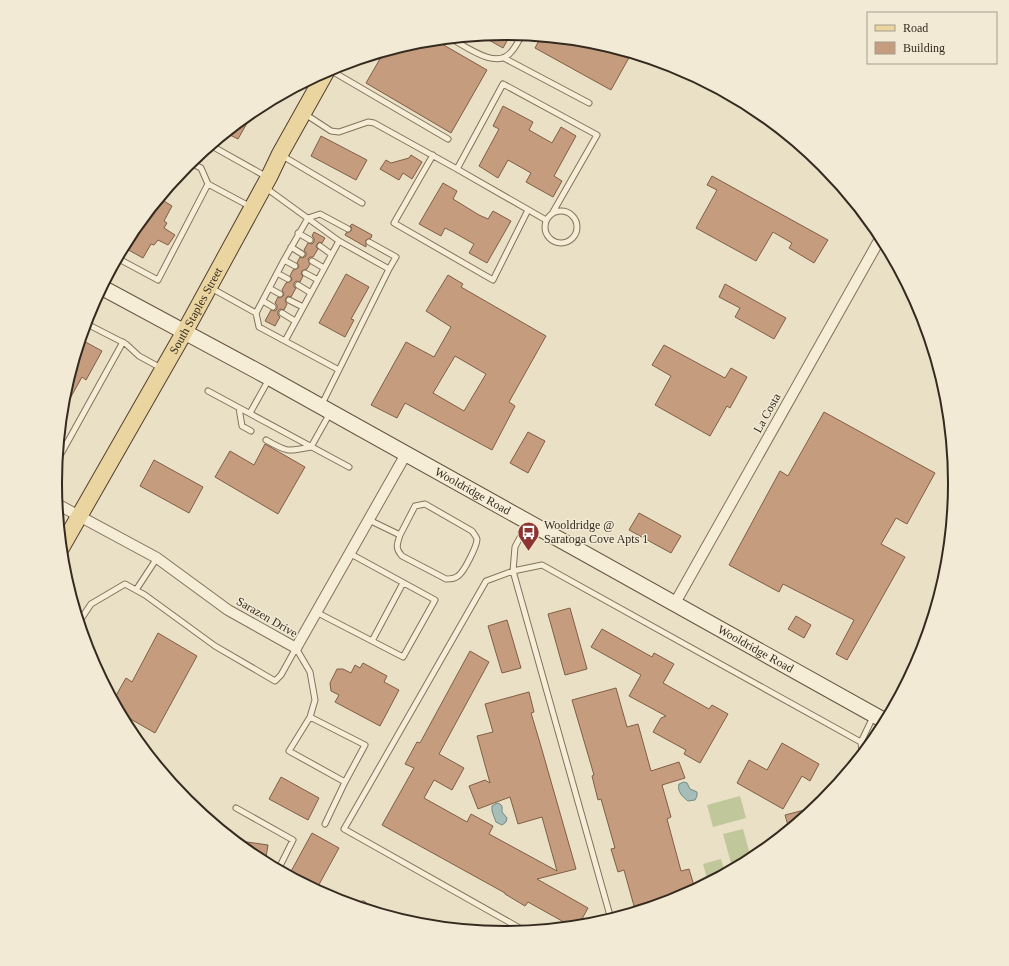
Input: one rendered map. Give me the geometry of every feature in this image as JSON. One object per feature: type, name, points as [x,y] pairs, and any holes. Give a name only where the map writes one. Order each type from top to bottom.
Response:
[{"type":"main road","name":"South Staples Street","points":[[65,541],[185,332],[321,81]]},
{"type":"main road","name":"Wooldridge Road","points":[[106,290],[270,378],[880,718]]},
{"type":"street","name":"La Costa","points":[[674,603],[877,243]]},
{"type":"street","name":"Sarazen Drive","points":[[62,507],[157,558],[228,610],[296,648],[406,454]]},
{"type":"lane","points":[[504,58],[512,52],[519,41]]},
{"type":"lane","points":[[459,43],[488,59],[504,58],[589,103]]},
{"type":"lane","points":[[327,78],[448,139]]},
{"type":"lane","points":[[457,169],[504,84],[597,135],[554,212],[546,220],[545,230],[550,240],[560,243],[570,240],[574,236],[577,226],[573,216],[564,211],[554,212]]},
{"type":"lane","points":[[304,114],[331,131],[339,132],[368,122],[374,122],[546,220]]},
{"type":"lane","points":[[215,148],[266,182],[308,218],[339,241],[389,268]]},
{"type":"lane","points":[[280,154],[362,203]]},
{"type":"lane","points":[[433,155],[394,223],[494,280],[528,210]]},
{"type":"lane","points":[[196,165],[201,168],[208,184],[252,208]]},
{"type":"lane","points":[[121,260],[158,280],[208,184]]},
{"type":"lane","points":[[339,370],[259,327],[256,313],[298,233],[308,218],[320,214],[348,229]]},
{"type":"lane","points":[[298,233],[310,240]]},
{"type":"lane","points":[[285,341],[339,241]]},
{"type":"lane","points":[[311,447],[339,370],[389,268],[396,257],[369,242]]},
{"type":"lane","points":[[320,246],[332,254]]},
{"type":"lane","points":[[291,247],[302,254]]},
{"type":"lane","points":[[284,260],[295,266]]},
{"type":"lane","points":[[312,261],[324,268]]},
{"type":"lane","points":[[277,273],[288,279]]},
{"type":"lane","points":[[305,273],[318,280]]},
{"type":"lane","points":[[298,285],[311,293]]},
{"type":"lane","points":[[209,287],[256,313]]},
{"type":"lane","points":[[269,288],[280,294]]},
{"type":"lane","points":[[290,300],[304,307]]},
{"type":"lane","points":[[263,301],[273,306]]},
{"type":"lane","points":[[282,313],[296,321]]},
{"type":"lane","points":[[90,326],[123,342],[140,356],[163,369]]},
{"type":"lane","points":[[62,452],[123,342]]},
{"type":"lane","points":[[250,413],[270,378]]},
{"type":"lane","points":[[208,391],[349,467]]},
{"type":"lane","points":[[239,408],[242,426],[251,431]]},
{"type":"lane","points":[[266,440],[285,450],[311,447]]},
{"type":"lane","points":[[426,504],[472,531],[477,537],[477,542],[465,568],[460,575],[453,579],[446,579],[402,556],[397,551],[400,535],[416,506],[426,504]]},
{"type":"lane","points":[[369,520],[400,535]]},
{"type":"lane","points":[[528,521],[515,547],[513,571],[609,913]]},
{"type":"lane","points":[[316,612],[403,657],[435,600],[350,553]]},
{"type":"lane","points":[[136,590],[157,558]]},
{"type":"lane","points":[[515,926],[344,829],[486,582],[513,571],[542,565],[861,742]]},
{"type":"lane","points":[[372,641],[403,583]]},
{"type":"lane","points":[[83,617],[91,604],[125,584],[146,595],[215,646],[275,681],[281,675],[296,648]]},
{"type":"lane","points":[[296,648],[310,672],[316,700],[310,718],[289,751],[345,782]]},
{"type":"lane","points":[[310,718],[365,745],[325,824]]},
{"type":"lane","points":[[861,746],[861,742],[879,719]]},
{"type":"lane","points":[[236,808],[294,840],[280,865]]},
{"type":"green space","points":[[740,796],[746,818],[713,827],[707,805]]},
{"type":"green space","points":[[743,829],[749,852],[731,863],[723,834]]},
{"type":"green space","points":[[721,859],[724,868],[707,877],[703,864]]},
{"type":"water","points":[[684,782],[687,783],[690,789],[697,792],[695,800],[688,801],[681,794],[679,784]]},
{"type":"water","points":[[497,803],[502,806],[502,812],[507,818],[506,822],[502,825],[496,822],[492,811],[492,806]]},
{"type":"building","points":[[508,40],[503,48],[490,41]]},
{"type":"building","points":[[539,42],[562,44],[629,58],[611,90],[535,48]]},
{"type":"building","points":[[443,45],[487,70],[451,133],[366,83],[380,58]]},
{"type":"building","points":[[503,106],[533,122],[529,130],[552,143],[561,127],[576,136],[554,176],[562,181],[553,197],[526,182],[531,173],[508,160],[498,178],[479,166],[499,129],[493,126]]},
{"type":"building","points":[[247,123],[238,139],[231,135]]},
{"type":"building","points":[[321,136],[367,160],[356,180],[311,156]]},
{"type":"building","points":[[411,155],[422,162],[412,179],[403,173],[399,180],[380,169],[386,160],[391,163],[409,158]]},
{"type":"building","points":[[712,176],[828,240],[814,263],[789,248],[792,243],[773,232],[756,261],[696,228],[717,190],[707,185]]},
{"type":"building","points":[[443,183],[457,191],[453,199],[479,215],[488,219],[493,211],[511,221],[487,263],[469,253],[474,244],[445,228],[441,236],[419,224]]},
{"type":"building","points":[[163,201],[172,206],[164,221],[167,223],[164,228],[175,235],[168,245],[158,240],[154,245],[151,244],[143,258],[128,250]]},
{"type":"building","points":[[352,224],[372,235],[371,238],[366,240],[366,247],[345,235],[351,231],[352,228],[350,226]]},
{"type":"building","points":[[314,232],[325,238],[322,243],[319,242],[317,244],[316,247],[318,249],[313,257],[308,259],[310,264],[307,269],[302,271],[301,274],[303,276],[300,282],[296,281],[294,283],[294,287],[296,288],[291,297],[288,296],[286,298],[285,301],[287,304],[284,310],[280,309],[278,311],[278,315],[280,317],[275,326],[265,321],[271,310],[275,311],[277,309],[277,305],[275,303],[278,297],[280,298],[283,296],[284,294],[282,290],[286,283],[291,281],[292,279],[290,276],[293,270],[298,268],[299,266],[297,263],[300,257],[303,258],[306,256],[304,250],[308,243],[312,244],[314,242],[314,238],[312,236]]},
{"type":"building","points":[[346,274],[369,287],[351,319],[354,320],[345,337],[319,323]]},
{"type":"building","points":[[448,275],[463,284],[461,287],[546,336],[509,402],[515,406],[492,450],[405,403],[397,418],[371,405],[406,342],[434,357],[451,327],[426,311]],"holes":[[[455,356],[486,374],[464,411],[433,393]]]},
{"type":"building","points":[[725,284],[786,318],[774,339],[735,317],[740,308],[719,297]]},
{"type":"building","points":[[85,342],[102,351],[86,380],[82,377],[70,399]]},
{"type":"building","points":[[664,345],[725,378],[731,368],[747,377],[730,408],[727,406],[710,436],[655,405],[671,376],[652,365]]},
{"type":"building","points":[[824,412],[935,473],[907,524],[896,518],[881,544],[905,557],[847,660],[836,654],[854,620],[783,584],[779,592],[729,565],[780,471],[788,476]]},
{"type":"building","points":[[528,432],[545,441],[528,473],[510,463]]},
{"type":"building","points":[[265,444],[305,467],[278,514],[215,477],[230,451],[254,465]]},
{"type":"building","points":[[154,460],[203,487],[189,513],[140,486]]},
{"type":"building","points":[[639,513],[681,536],[671,553],[629,530]]},
{"type":"building","points":[[570,608],[587,669],[565,675],[548,614]]},
{"type":"building","points":[[796,616],[811,625],[804,638],[788,629]]},
{"type":"building","points":[[507,620],[521,668],[502,673],[488,626]]},
{"type":"building","points":[[602,629],[652,657],[654,653],[674,664],[663,683],[709,709],[712,705],[728,714],[700,763],[684,754],[686,750],[653,732],[661,718],[666,716],[629,696],[641,675],[591,647]]},
{"type":"building","points":[[158,633],[197,656],[155,733],[130,719],[116,695],[126,678],[132,682]]},
{"type":"building","points":[[470,651],[489,662],[439,754],[464,768],[452,790],[434,780],[424,798],[467,822],[471,814],[493,826],[489,834],[557,871],[542,817],[518,824],[510,797],[478,809],[469,786],[485,780],[490,783],[477,736],[493,732],[485,704],[529,692],[534,712],[531,713],[576,869],[537,879],[588,908],[582,919],[563,922],[528,902],[525,906],[505,893],[382,825],[414,768],[405,764],[417,742],[420,743]]},
{"type":"building","points":[[363,663],[387,676],[384,682],[399,690],[380,726],[335,702],[339,695],[331,691],[330,683],[337,669],[343,669],[351,673],[355,665],[360,668]]},
{"type":"building","points":[[616,688],[627,727],[638,724],[651,771],[679,762],[685,778],[662,785],[671,817],[667,819],[681,871],[689,869],[693,883],[674,892],[634,906],[624,870],[618,872],[611,849],[615,848],[601,799],[598,800],[592,776],[594,775],[572,700]]},
{"type":"building","points":[[782,743],[819,764],[810,781],[802,776],[783,809],[737,783],[749,760],[767,770]]},
{"type":"building","points":[[281,777],[319,798],[308,820],[269,799]]},
{"type":"building","points":[[803,810],[787,823],[785,815]]},
{"type":"building","points":[[312,833],[339,848],[319,885],[291,871]]},
{"type":"building","points":[[246,842],[268,845],[266,856]]},
{"type":"place","name":"Wooldridge @ Saratoga Cove Apts 1","points":[[528,552]]}]
